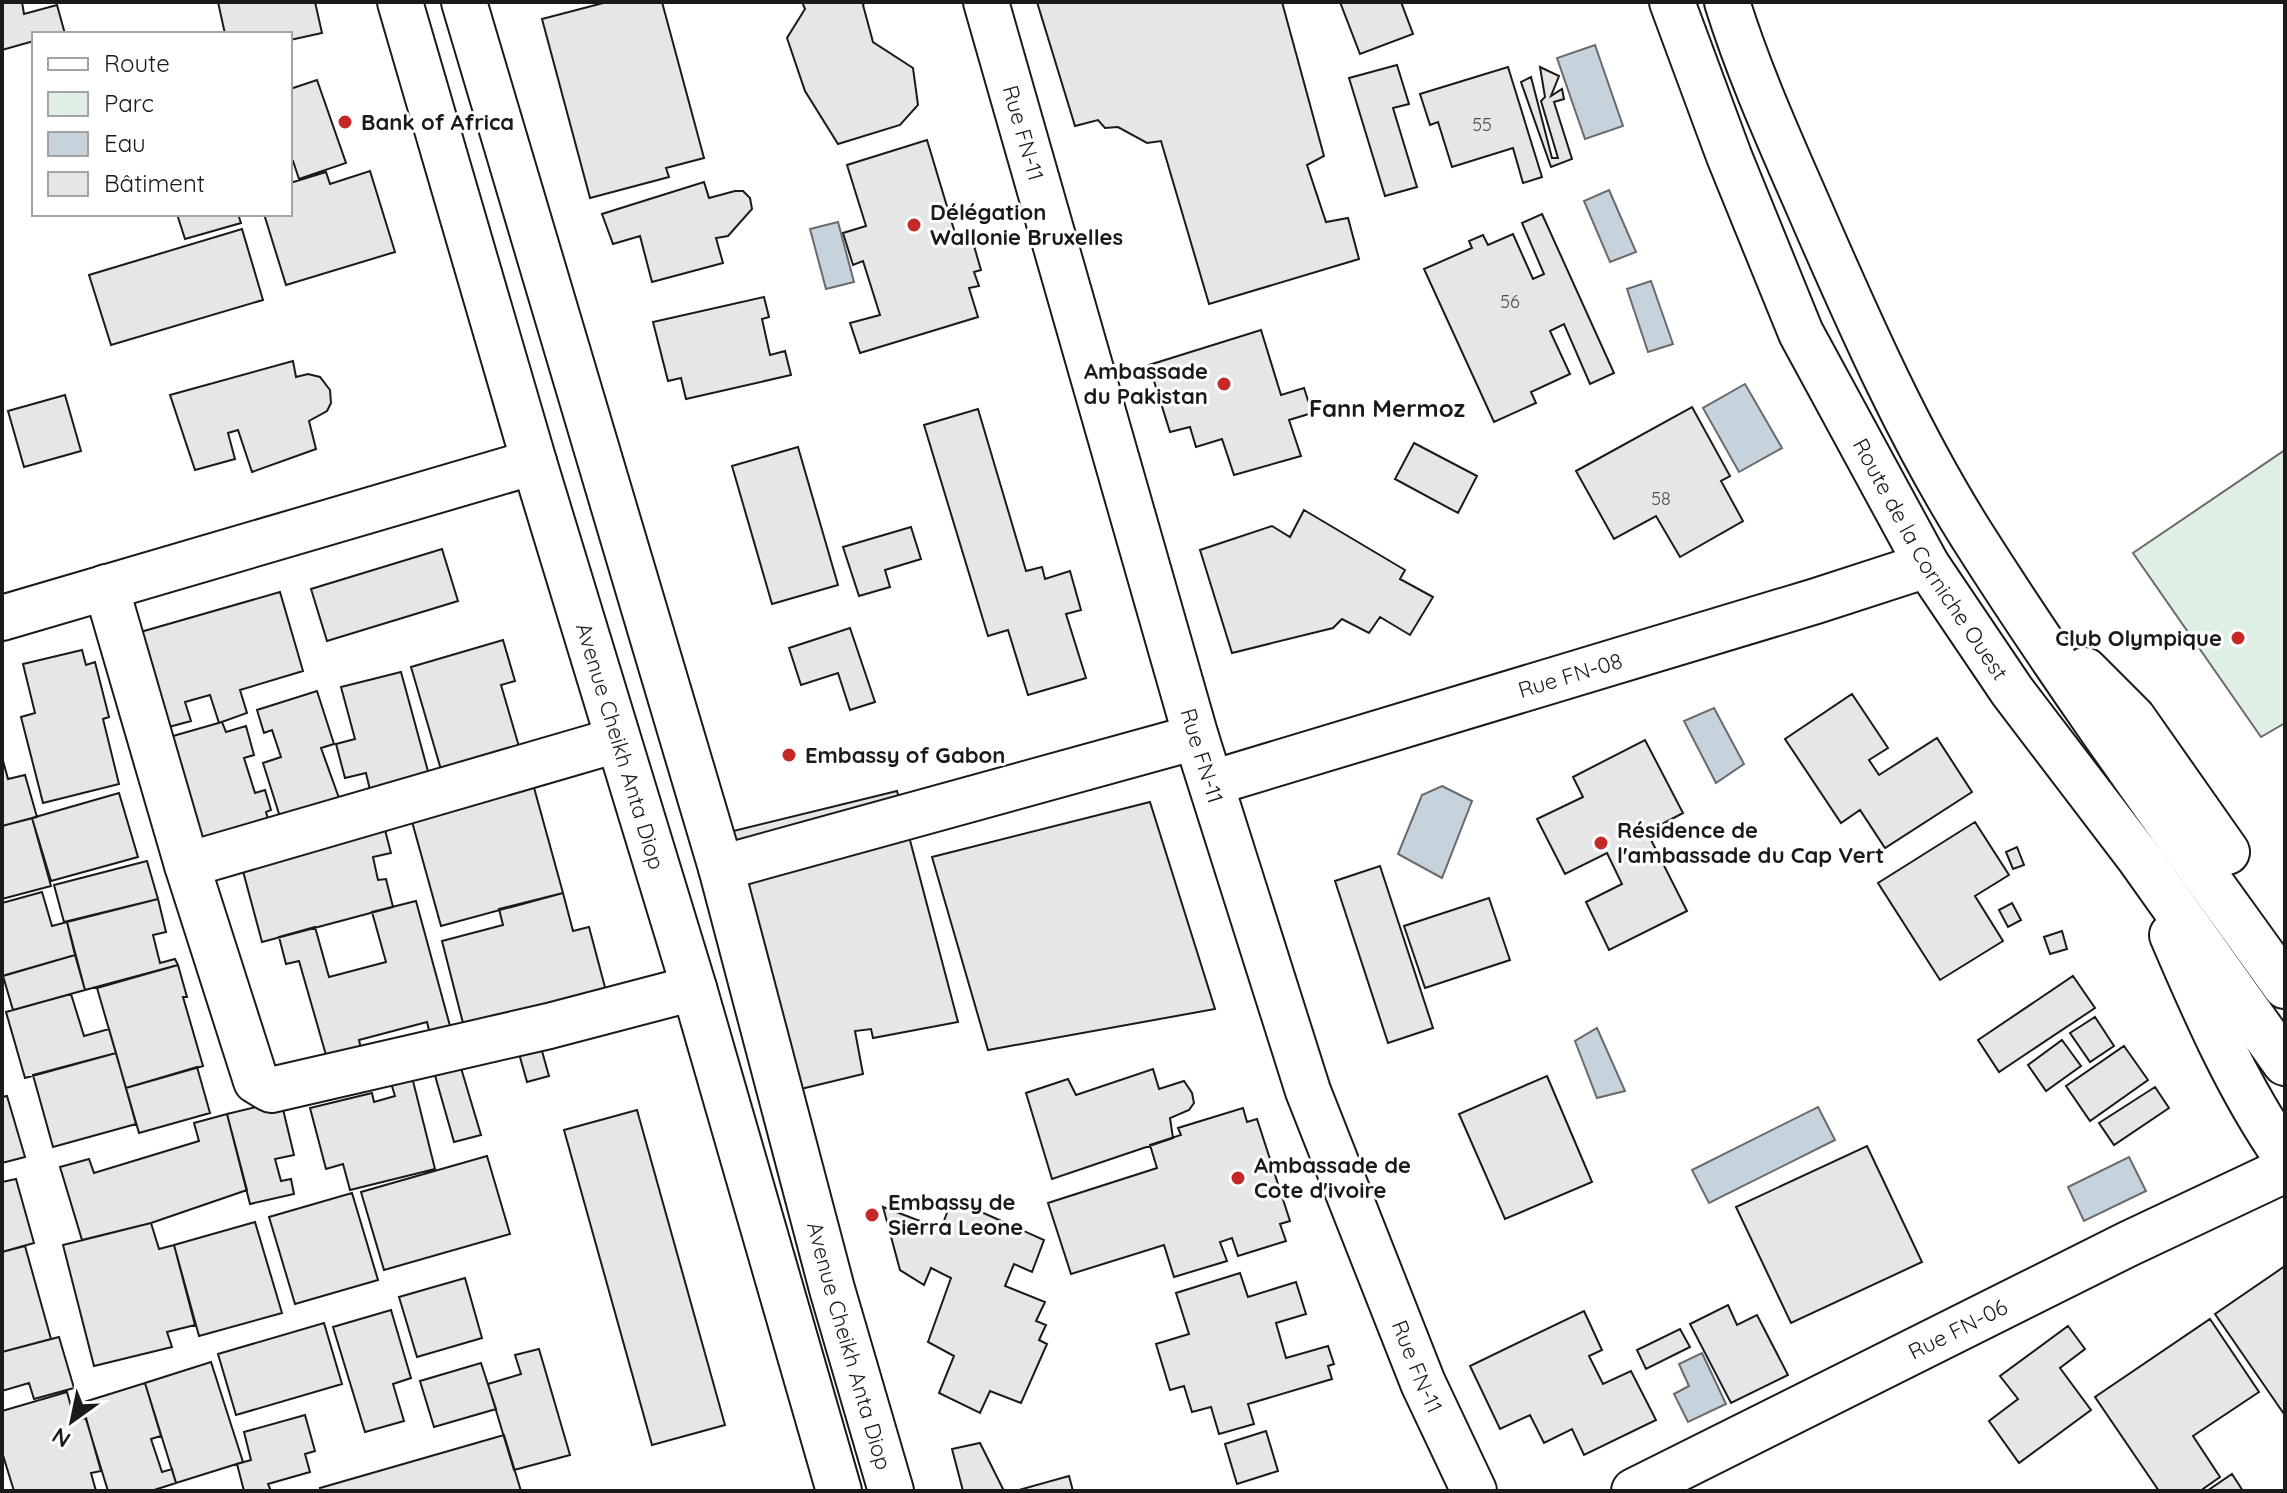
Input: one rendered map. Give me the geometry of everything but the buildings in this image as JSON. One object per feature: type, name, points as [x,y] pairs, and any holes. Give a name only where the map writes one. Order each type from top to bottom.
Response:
[{"type":"main road","name":"Avenue Cheikh Anta Diop","points":[[400,2],[534,462],[694,988],[839,1491]]},
{"type":"main road","name":"Avenue Cheikh Anta Diop","points":[[464,2],[721,868],[832,1289],[891,1491]]},
{"type":"main road","name":"Rue FN-11","points":[[986,2],[1196,737],[1308,1091],[1423,1383],[1474,1491]]},
{"type":"main road","name":"Route de la Corniche Ouest","points":[[1672,2],[1729,156],[1801,333],[1927,565],[2012,691],[2140,859],[2285,1063]]},
{"type":"main road","name":"Route de la Corniche Ouest","points":[[1727,2],[1762,104],[1855,313],[1918,442],[1970,532],[2045,647],[2285,986]]},
{"type":"main road","points":[[2,618],[534,462]]},
{"type":"main road","name":"Rue FN-08","points":[[1212,783],[1801,606],[1927,565]]},
{"type":"main road","points":[[106,587],[187,865],[256,1081],[265,1088],[286,1086],[549,1026],[694,988]]},
{"type":"main road","points":[[2045,647],[2082,667],[2133,718],[2285,936]]},
{"type":"main road","points":[[721,868],[1196,737]]},
{"type":"main road","points":[[187,865],[617,740]]},
{"type":"main road","points":[[2140,859],[2208,1019],[2258,1116],[2285,1156]]},
{"type":"main road","name":"Rue FN-06","points":[[1634,1491],[2128,1244],[2285,1170]]},
{"type":"green space","name":"Club Olympique","points":[[2285,450],[2285,723],[2261,737],[2133,553]]},
{"type":"water","points":[[1595,45],[1623,126],[1585,139],[1557,58]]},
{"type":"water","points":[[1609,190],[1636,252],[1610,262],[1584,201]]},
{"type":"water","points":[[838,222],[854,282],[826,289],[810,229]]},
{"type":"water","points":[[1651,281],[1673,344],[1648,352],[1627,289]]},
{"type":"water","points":[[1745,384],[1782,448],[1739,472],[1703,408]]},
{"type":"water","points":[[1714,708],[1744,764],[1716,783],[1684,721]]},
{"type":"water","points":[[1442,786],[1472,801],[1442,878],[1398,854],[1422,795]]},
{"type":"water","points":[[1597,1028],[1625,1091],[1597,1098],[1575,1041]]},
{"type":"water","points":[[1818,1107],[1835,1140],[1709,1203],[1692,1170]]},
{"type":"water","points":[[2129,1157],[2146,1191],[2084,1221],[2068,1187]]},
{"type":"water","points":[[1702,1353],[1726,1404],[1688,1422],[1674,1394],[1689,1386],[1679,1364]]},
{"type":"place","name":"Bank of Africa","points":[[345,122]]},
{"type":"place","name":"Délégation Wallonie Bruxelles","points":[[914,225]]},
{"type":"place","name":"Ambassade du Pakistan","points":[[1224,384]]},
{"type":"place","name":"Club Olympique","points":[[2238,638]]},
{"type":"place","name":"Embassy of Gabon","points":[[789,755]]},
{"type":"place","name":"Résidence de l'ambassade du Cap Vert","points":[[1601,843]]},
{"type":"place","name":"Ambassade de Cote d'ivoire","points":[[1238,1178]]},
{"type":"place","name":"Embassy de Sierra Leone","points":[[872,1215]]},
{"type":"district","name":"Fann Mermoz","points":[[1387,408]]}]
